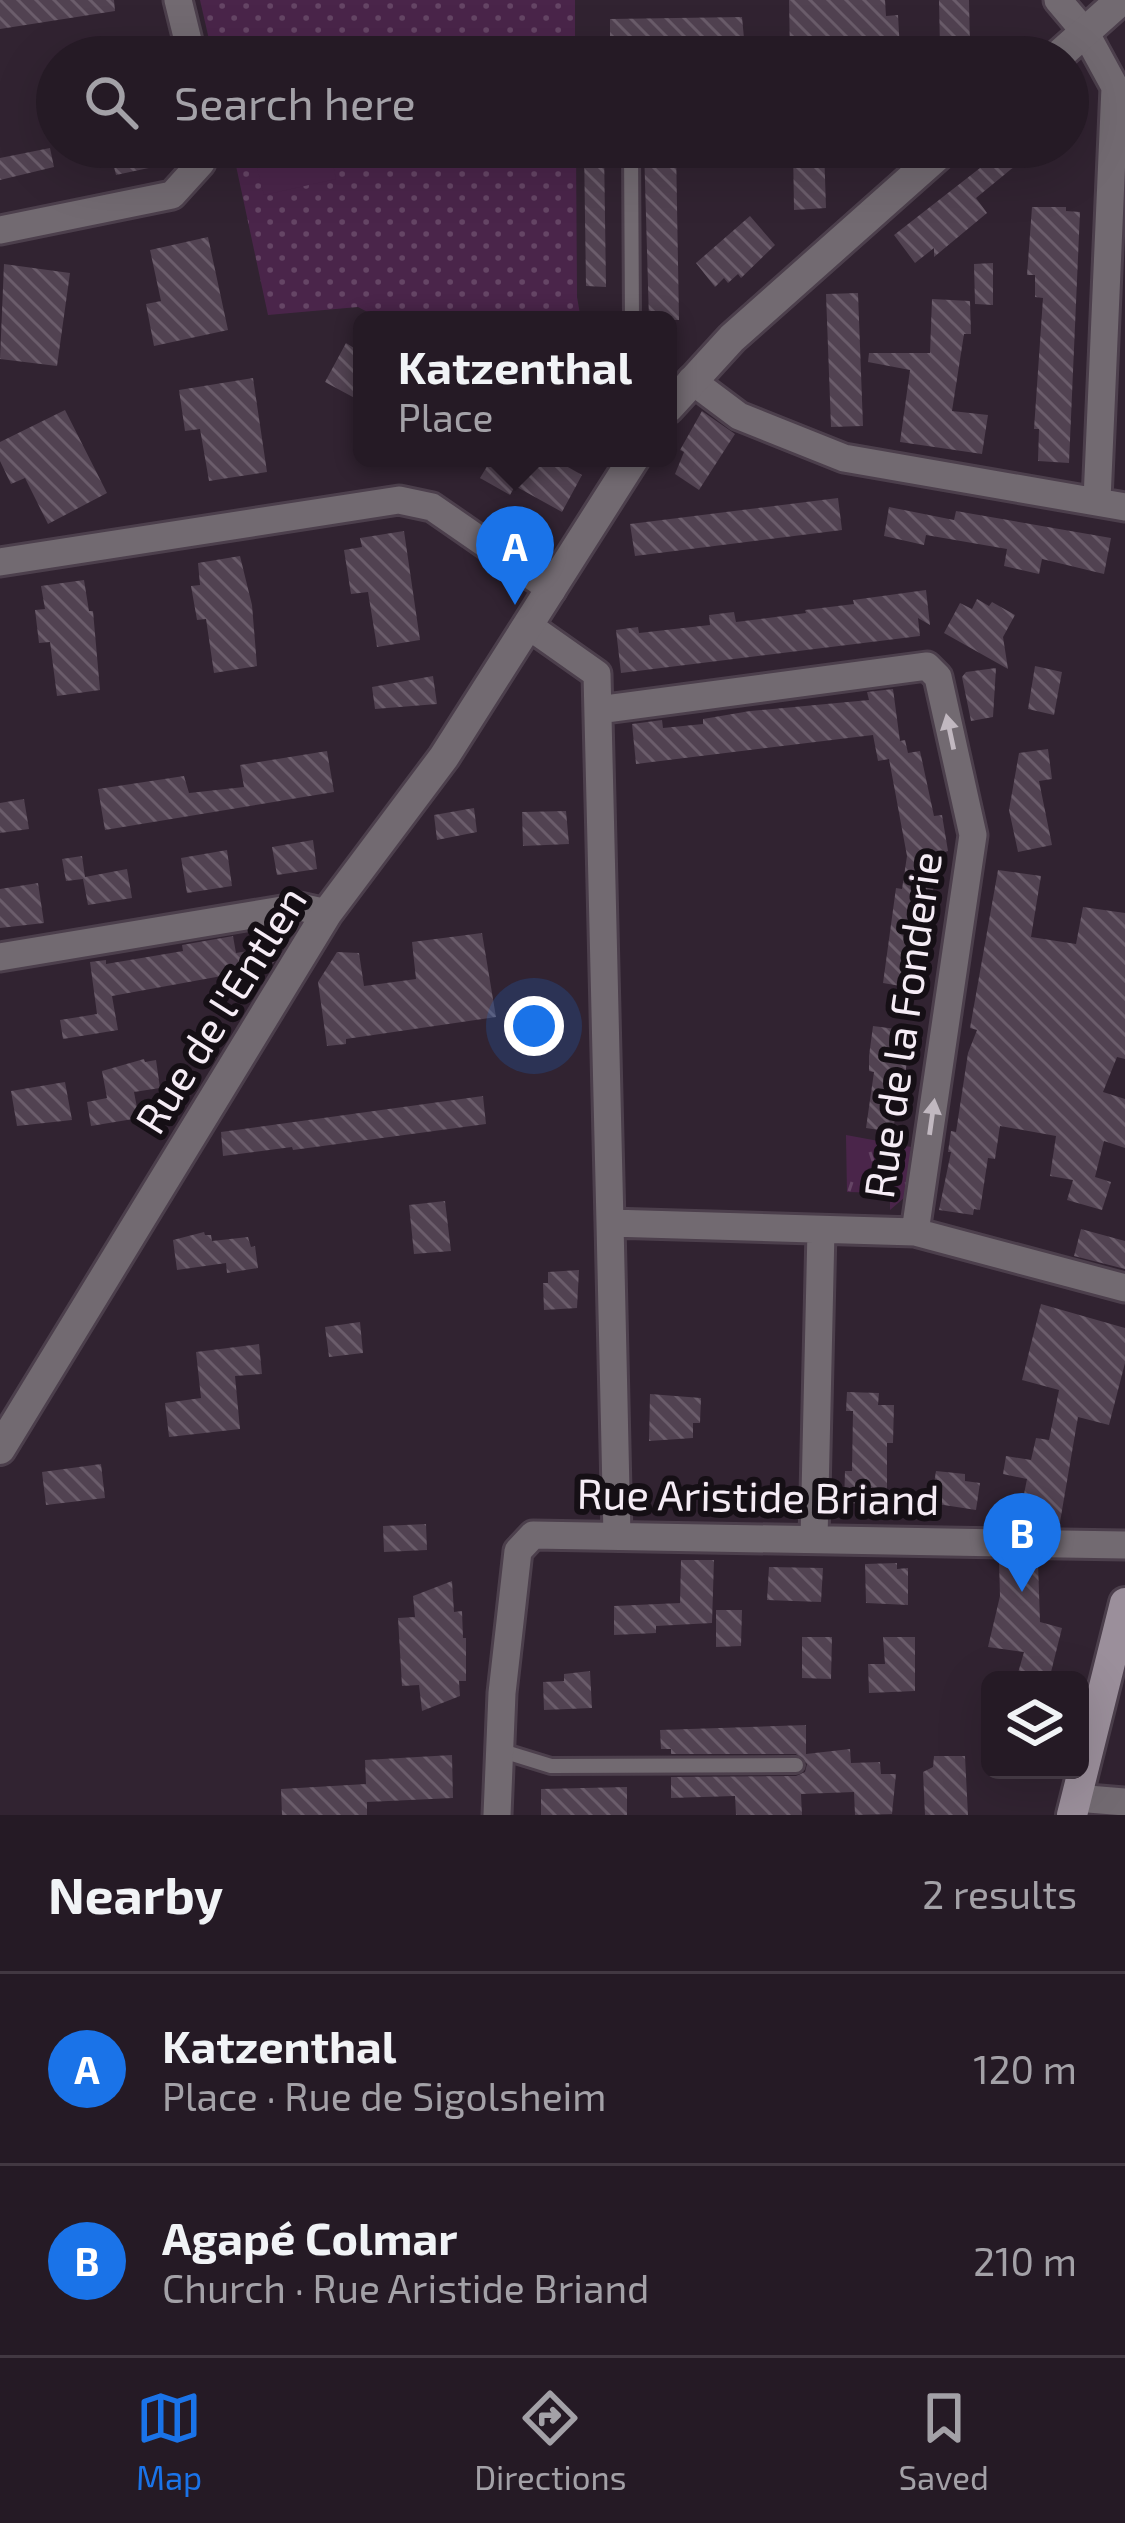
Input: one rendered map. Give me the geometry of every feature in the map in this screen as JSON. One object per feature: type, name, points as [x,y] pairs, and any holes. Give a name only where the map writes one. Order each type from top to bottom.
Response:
[{"type":"main road","points":[[1074,1807],[1125,1603]]},
{"type":"street","points":[[178,0],[187,36]]},
{"type":"street","points":[[1058,0],[1087,36]]},
{"type":"street","points":[[1081,36],[1121,0]]},
{"type":"street","points":[[677,391],[844,458],[1111,504],[1115,86],[1089,39]]},
{"type":"street","points":[[0,230],[172,195],[197,168]]},
{"type":"street","points":[[677,390],[923,168]]},
{"type":"street","name":"Rue de l'Entlen","points":[[0,1449],[327,913],[444,757],[628,467]]},
{"type":"street","points":[[0,562],[399,500],[432,507],[552,590]]},
{"type":"street","points":[[529,626],[597,674],[617,1536]]},
{"type":"street","name":"Rue de la Fonderie","points":[[598,710],[927,666],[938,677],[973,835],[915,1232]]},
{"type":"street","points":[[0,957],[300,907],[327,913]]},
{"type":"street","points":[[610,1223],[915,1232],[1125,1288]]},
{"type":"street","points":[[814,1540],[821,1230]]},
{"type":"street","name":"Rue Aristide Briand","points":[[496,1815],[502,1693],[518,1551],[533,1535],[1125,1545]]},
{"type":"street","points":[[1074,1807],[1125,1802]]},
{"type":"lane","points":[[631,168],[632,311]]},
{"type":"lane","points":[[499,1750],[550,1766],[796,1765]]},
{"type":"green space","points":[[200,0],[575,0],[575,36],[208,36]]},
{"type":"green space","points":[[236,168],[576,168],[579,311],[366,311],[358,307],[268,315]]},
{"type":"green space","points":[[257,168],[334,168],[336,179],[264,195]]},
{"type":"green space","points":[[846,1135],[911,1147],[905,1197],[890,1210],[890,1193],[847,1192]]},
{"type":"building","points":[[0,0],[114,0],[115,11],[0,29]]},
{"type":"building","points":[[789,0],[885,0],[886,16],[898,15],[899,36],[790,36]]},
{"type":"building","points":[[939,0],[969,0],[970,36],[940,36]]},
{"type":"building","points":[[742,17],[744,36],[610,36],[610,19]]},
{"type":"building","points":[[36,151],[36,168],[50,168],[0,180],[0,158]]},
{"type":"building","points":[[114,168],[149,168],[116,175]]},
{"type":"building","points":[[584,168],[604,168],[606,287],[586,286]]},
{"type":"building","points":[[645,168],[676,168],[679,320],[677,311],[649,311]]},
{"type":"building","points":[[793,168],[825,168],[826,208],[794,210]]},
{"type":"building","points":[[980,168],[1012,168],[976,198],[987,213],[934,257],[934,248],[915,263],[894,235]]},
{"type":"building","points":[[1032,207],[1080,212],[1069,463],[1038,461],[1039,429],[1034,429],[1043,298],[1035,297],[1035,275],[1027,275]]},
{"type":"building","points":[[750,216],[775,245],[741,278],[738,274],[728,283],[724,278],[715,287],[696,263]]},
{"type":"building","points":[[208,237],[228,330],[154,346],[146,304],[161,301],[150,250]]},
{"type":"building","points":[[993,263],[993,305],[975,304],[974,264]]},
{"type":"building","points":[[4,264],[70,273],[57,366],[0,359]]},
{"type":"building","points":[[858,293],[863,426],[831,427],[826,294]]},
{"type":"building","points":[[932,299],[970,301],[971,334],[964,334],[952,411],[988,415],[982,454],[900,442],[910,370],[868,362],[869,353],[930,353]]},
{"type":"building","points":[[346,343],[353,347],[353,397],[325,382]]},
{"type":"building","points":[[253,378],[267,472],[209,481],[200,429],[185,431],[179,390]]},
{"type":"building","points":[[65,410],[107,493],[48,524],[25,478],[11,484],[0,461],[0,442]]},
{"type":"building","points":[[702,411],[735,434],[699,490],[675,474],[684,452],[680,450]]},
{"type":"building","points":[[487,467],[568,467],[582,475],[562,512],[515,486],[510,495],[480,478]]},
{"type":"building","points":[[838,498],[842,530],[635,556],[630,524]]},
{"type":"building","points":[[889,507],[954,520],[956,511],[1111,538],[1104,574],[1042,559],[1039,574],[1004,566],[1007,549],[926,535],[924,545],[884,536]]},
{"type":"building","points":[[404,531],[420,640],[377,647],[368,592],[351,594],[344,550],[362,547],[360,538]]},
{"type":"building","points":[[240,556],[252,605],[257,666],[214,673],[206,619],[197,620],[191,586],[200,585],[198,563]]},
{"type":"building","points":[[84,580],[89,611],[93,611],[100,690],[57,696],[50,642],[39,643],[35,610],[45,609],[41,586]]},
{"type":"building","points":[[926,590],[930,625],[918,618],[920,636],[621,673],[616,630],[638,627],[639,633],[710,625],[709,615],[734,612],[736,622],[806,613],[854,604],[853,600]]},
{"type":"building","points":[[977,599],[1015,615],[1003,637],[1008,669],[944,633],[960,603],[972,609]]},
{"type":"building","points":[[1035,666],[1062,672],[1054,715],[1028,709]]},
{"type":"building","points":[[996,668],[993,717],[971,721],[962,677],[966,672]]},
{"type":"building","points":[[433,676],[437,704],[375,709],[372,687]]},
{"type":"building","points":[[893,689],[900,741],[905,740],[908,753],[920,751],[934,816],[942,815],[948,851],[947,862],[936,864],[929,927],[916,925],[912,988],[883,983],[896,888],[902,889],[907,856],[889,759],[878,761],[873,735],[636,764],[632,724],[662,720],[663,728],[703,724],[703,719],[750,711],[869,700],[867,692]]},
{"type":"building","points":[[1048,749],[1052,779],[1039,781],[1052,845],[1018,852],[1009,810],[1019,753]]},
{"type":"building","points":[[327,751],[334,792],[105,830],[98,789],[184,776],[189,793],[244,787],[240,765]]},
{"type":"building","points":[[24,799],[29,829],[0,833],[0,803]]},
{"type":"building","points":[[474,808],[477,832],[437,840],[434,815]]},
{"type":"building","points":[[566,811],[569,844],[523,846],[522,812]]},
{"type":"building","points":[[313,840],[317,869],[277,875],[272,847]]},
{"type":"building","points":[[227,850],[232,886],[187,893],[181,858]]},
{"type":"building","points":[[82,856],[85,877],[127,869],[132,898],[88,905],[83,879],[66,881],[62,859]]},
{"type":"building","points":[[998,870],[1041,876],[1031,937],[1076,944],[1083,907],[1125,913],[1125,1059],[1117,1057],[1103,1092],[1125,1099],[1125,1148],[1104,1141],[1095,1177],[1111,1182],[1102,1210],[1067,1200],[1073,1180],[1050,1176],[1056,1136],[1000,1126],[995,1159],[988,1158],[980,1210],[974,1209],[973,1215],[939,1210],[951,1131],[956,1132],[968,1053],[977,1030],[970,1028]]},
{"type":"building","points":[[38,883],[44,923],[0,928],[0,889]]},
{"type":"building","points":[[482,933],[496,1017],[346,1039],[346,1044],[327,1046],[318,982],[337,952],[359,953],[364,986],[416,979],[412,942]]},
{"type":"building","points":[[233,936],[236,953],[278,946],[279,954],[271,967],[112,996],[118,1030],[63,1039],[60,1020],[97,1014],[90,962],[106,960],[106,964],[183,951],[182,945]]},
{"type":"building","points":[[873,1026],[911,1031],[903,1091],[909,1092],[904,1120],[895,1118],[893,1132],[866,1128],[874,1072],[869,1071]]},
{"type":"building","points":[[156,1060],[160,1088],[134,1092],[139,1118],[91,1126],[87,1102],[107,1098],[102,1071]]},
{"type":"building","points":[[65,1082],[72,1120],[17,1126],[11,1091]]},
{"type":"building","points":[[483,1096],[486,1124],[223,1156],[221,1132]]},
{"type":"building","points":[[445,1201],[451,1251],[414,1254],[409,1205]]},
{"type":"building","points":[[1081,1229],[1125,1241],[1125,1269],[1074,1256]]},
{"type":"building","points":[[204,1232],[212,1241],[248,1237],[251,1247],[255,1246],[258,1268],[227,1273],[226,1263],[177,1270],[173,1240]]},
{"type":"building","points":[[579,1270],[577,1308],[544,1310],[543,1283],[548,1283],[548,1272]]},
{"type":"building","points":[[1041,1304],[1125,1328],[1125,1363],[1109,1425],[1078,1417],[1060,1522],[1020,1514],[1027,1479],[1003,1474],[1006,1456],[1031,1460],[1036,1438],[1049,1440],[1059,1390],[1022,1380]]},
{"type":"building","points":[[360,1322],[363,1353],[329,1357],[325,1327]]},
{"type":"building","points":[[259,1344],[262,1374],[235,1376],[240,1429],[169,1437],[165,1403],[201,1398],[196,1352]]},
{"type":"building","points":[[847,1392],[879,1393],[878,1405],[894,1405],[893,1443],[887,1443],[887,1504],[844,1503],[845,1471],[852,1471],[853,1411],[846,1411]]},
{"type":"building","points":[[650,1394],[701,1398],[700,1423],[693,1423],[693,1438],[649,1441]]},
{"type":"building","points":[[101,1464],[105,1498],[46,1505],[42,1472]]},
{"type":"building","points":[[936,1471],[965,1474],[965,1481],[980,1483],[976,1510],[931,1503]]},
{"type":"building","points":[[426,1524],[427,1550],[384,1552],[383,1526]]},
{"type":"building","points":[[681,1560],[714,1560],[712,1623],[656,1626],[656,1633],[614,1635],[614,1606],[680,1603]]},
{"type":"building","points":[[999,1562],[1038,1562],[1040,1622],[1062,1628],[1051,1671],[1019,1671],[1024,1652],[988,1647],[1000,1596]]},
{"type":"building","points":[[897,1563],[897,1569],[908,1568],[908,1605],[866,1603],[865,1564]]},
{"type":"building","points":[[769,1567],[823,1568],[821,1602],[767,1600]]},
{"type":"building","points":[[452,1581],[454,1612],[462,1611],[466,1638],[466,1681],[459,1681],[460,1696],[422,1711],[419,1685],[402,1686],[398,1618],[415,1617],[413,1596]]},
{"type":"building","points":[[716,1610],[742,1610],[741,1646],[716,1647]]},
{"type":"building","points":[[802,1637],[832,1637],[831,1679],[802,1678]]},
{"type":"building","points":[[883,1637],[915,1637],[915,1691],[869,1693],[868,1664],[885,1664]]},
{"type":"building","points":[[590,1671],[592,1708],[544,1710],[543,1682],[564,1681],[564,1674]]},
{"type":"building","points":[[806,1725],[806,1754],[850,1749],[851,1763],[880,1762],[881,1774],[896,1774],[892,1814],[855,1815],[854,1792],[801,1794],[802,1815],[736,1815],[735,1796],[671,1798],[671,1777],[796,1776],[805,1772],[807,1764],[796,1754],[671,1754],[671,1749],[661,1749],[660,1730]]},
{"type":"building","points":[[452,1755],[453,1798],[367,1802],[367,1815],[282,1815],[281,1789],[366,1784],[365,1760]]},
{"type":"building","points":[[934,1756],[965,1756],[968,1815],[925,1815],[923,1772],[933,1767]]},
{"type":"building","points":[[627,1787],[627,1815],[541,1815],[541,1789]]},
{"type":"place","name":"Katzenthal","points":[[515,605]]},
{"type":"place","name":"Agapé Colmar","points":[[1022,1592]]}]
